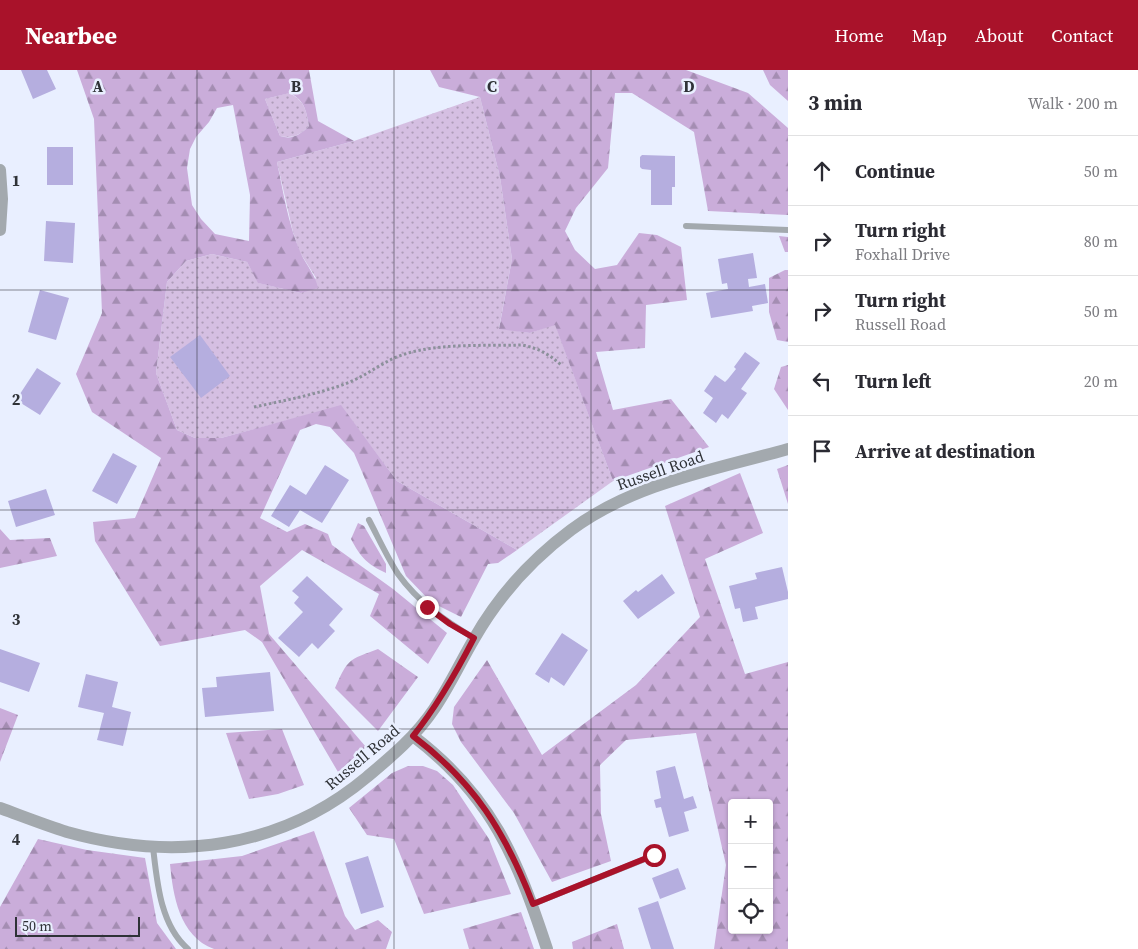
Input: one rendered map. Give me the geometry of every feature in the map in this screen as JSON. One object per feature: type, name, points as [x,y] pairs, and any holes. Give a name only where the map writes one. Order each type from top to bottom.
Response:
[{"type":"street","points":[[0,170],[2,199],[0,230]]},
{"type":"street","name":"Russell Road","points":[[0,808],[66,832],[107,841],[153,847],[212,846],[240,841],[266,834],[298,821],[328,805],[357,786],[398,752],[413,736],[446,691],[474,638],[494,608],[541,555],[570,530],[602,508],[671,481],[788,449]]},
{"type":"street","points":[[413,736],[454,770],[491,816],[505,840],[533,904],[547,949]]},
{"type":"lane","points":[[686,226],[788,230]]},
{"type":"lane","points":[[369,520],[397,573],[408,586],[427,607],[450,624],[474,638]]},
{"type":"lane","points":[[153,847],[157,879],[167,916],[173,931],[188,949]]},
{"type":"lane","points":[[533,904],[654,855]]},
{"type":"path","points":[[254,407],[322,392],[353,381],[404,354],[425,349],[522,345],[535,348],[549,355],[560,365]]},
{"type":"shaded area","points":[[289,93],[304,106],[309,126],[296,136],[285,137],[280,136],[265,99]]},
{"type":"shaded area","points":[[480,97],[500,177],[512,259],[499,328],[530,333],[555,324],[613,481],[517,550],[397,481],[341,406],[221,438],[195,438],[177,430],[156,373],[167,282],[186,261],[212,254],[247,262],[259,283],[301,293],[316,278],[299,251],[277,162],[354,141]]},
{"type":"green space","points":[[77,70],[309,70],[318,121],[354,141],[277,162],[295,239],[318,288],[301,293],[258,283],[247,262],[212,254],[186,261],[167,282],[156,373],[177,430],[195,438],[221,438],[341,405],[397,481],[517,550],[498,563],[488,564],[461,617],[431,602],[406,576],[354,453],[330,427],[316,424],[300,430],[260,518],[287,532],[305,524],[328,534],[332,545],[393,589],[447,633],[428,664],[370,616],[379,594],[302,550],[260,586],[269,634],[366,747],[338,772],[262,642],[245,630],[160,646],[95,541],[93,522],[135,518],[161,458],[92,412],[76,374],[102,313],[94,119]],"holes":[[[290,93],[299,99],[304,106],[309,126],[296,136],[284,137],[280,136],[265,99]],[[233,105],[250,195],[249,241],[215,234],[201,219],[192,205],[187,168],[190,149],[196,137],[209,122],[217,108]]]},
{"type":"green space","points":[[430,70],[686,70],[748,93],[788,128],[788,215],[708,211],[694,132],[632,93],[615,93],[608,168],[576,208],[565,231],[575,250],[595,269],[617,265],[639,233],[657,235],[681,247],[687,300],[646,305],[645,348],[596,352],[613,410],[671,399],[709,447],[613,481],[555,325],[530,333],[499,329],[512,259],[500,177],[480,97],[439,87]]},
{"type":"green space","points":[[763,70],[788,70],[788,101],[770,85]]},
{"type":"green space","points":[[779,236],[788,237],[788,252],[785,252]]},
{"type":"green space","points":[[788,270],[788,342],[777,340],[769,312],[769,278]]},
{"type":"green space","points":[[788,365],[788,410],[774,389],[781,367]]},
{"type":"green space","points":[[788,465],[788,504],[777,469]]},
{"type":"green space","points":[[740,473],[763,533],[705,559],[745,674],[788,662],[788,949],[714,949],[726,865],[696,733],[626,740],[600,765],[601,814],[611,861],[552,882],[514,813],[461,742],[452,724],[454,707],[487,660],[542,755],[636,685],[700,617],[665,506]]},
{"type":"green space","points":[[358,523],[364,526],[386,564],[386,573],[365,560],[351,539]]},
{"type":"green space","points":[[0,529],[10,540],[50,538],[57,556],[0,568]]},
{"type":"green space","points":[[378,649],[418,677],[378,731],[335,688],[343,671],[350,662]]},
{"type":"green space","points":[[0,708],[18,715],[0,762]]},
{"type":"green space","points":[[282,729],[304,785],[278,794],[249,799],[226,733]]},
{"type":"green space","points":[[408,766],[423,766],[437,771],[453,785],[489,839],[511,894],[424,914],[394,839],[367,835],[349,808],[392,773]]},
{"type":"green space","points":[[314,831],[345,916],[355,930],[378,920],[392,932],[386,949],[214,949],[202,943],[185,925],[173,889],[170,864],[242,856]]},
{"type":"green space","points":[[38,839],[87,850],[145,858],[157,923],[176,949],[0,949],[0,907]]},
{"type":"green space","points":[[521,912],[534,949],[469,949],[463,929]]},
{"type":"green space","points":[[617,924],[624,949],[573,949],[572,942]]},
{"type":"building","points":[[21,70],[47,70],[56,89],[33,99]]},
{"type":"building","points":[[47,147],[73,147],[73,185],[47,185]]},
{"type":"building","points":[[642,155],[675,156],[675,187],[672,187],[672,205],[651,205],[651,170],[640,167],[640,157]]},
{"type":"building","points":[[46,221],[75,223],[73,263],[44,261]]},
{"type":"building","points":[[753,253],[757,278],[748,279],[749,287],[765,284],[768,303],[752,306],[753,311],[711,318],[706,293],[728,289],[727,283],[722,284],[718,259]]},
{"type":"building","points":[[40,290],[69,298],[56,340],[28,332]]},
{"type":"building","points":[[200,335],[230,376],[201,398],[170,357]]},
{"type":"building","points":[[745,352],[760,363],[741,389],[747,393],[728,419],[722,414],[716,423],[703,413],[713,398],[704,391],[715,375],[725,382],[736,369],[734,367]]},
{"type":"building","points":[[37,368],[61,383],[40,415],[16,400]]},
{"type":"building","points":[[113,453],[137,466],[117,504],[92,491]]},
{"type":"building","points":[[325,465],[349,480],[322,523],[300,510],[289,527],[271,516],[290,485],[306,495]]},
{"type":"building","points":[[46,489],[55,515],[16,527],[8,501]]},
{"type":"building","points":[[782,567],[788,599],[755,607],[758,619],[743,622],[740,608],[735,609],[729,586],[757,579],[755,573]]},
{"type":"building","points":[[662,574],[675,593],[638,619],[623,601],[636,590],[638,592]]},
{"type":"building","points":[[307,576],[343,609],[329,625],[335,631],[318,649],[312,643],[299,657],[278,638],[303,612],[294,603],[299,597],[292,591]]},
{"type":"building","points":[[562,633],[588,650],[564,686],[551,677],[549,683],[535,674]]},
{"type":"building","points":[[0,649],[40,663],[29,692],[0,682]]},
{"type":"building","points":[[270,672],[274,711],[205,717],[202,688],[217,687],[216,677]]},
{"type":"building","points":[[86,674],[118,682],[112,707],[131,712],[123,746],[97,740],[104,713],[78,707]]},
{"type":"building","points":[[675,766],[684,799],[693,796],[697,808],[684,812],[689,831],[669,837],[661,807],[656,808],[654,800],[661,798],[656,771]]},
{"type":"building","points":[[368,856],[384,907],[361,914],[345,863]]},
{"type":"building","points":[[678,868],[686,889],[660,899],[652,878]]},
{"type":"building","points":[[658,901],[674,949],[651,949],[638,908]]},
{"type":"route","points":[[427,607],[450,624],[474,638],[450,684],[432,712],[413,736],[454,770],[491,816],[505,840],[533,904],[654,855]]}]
